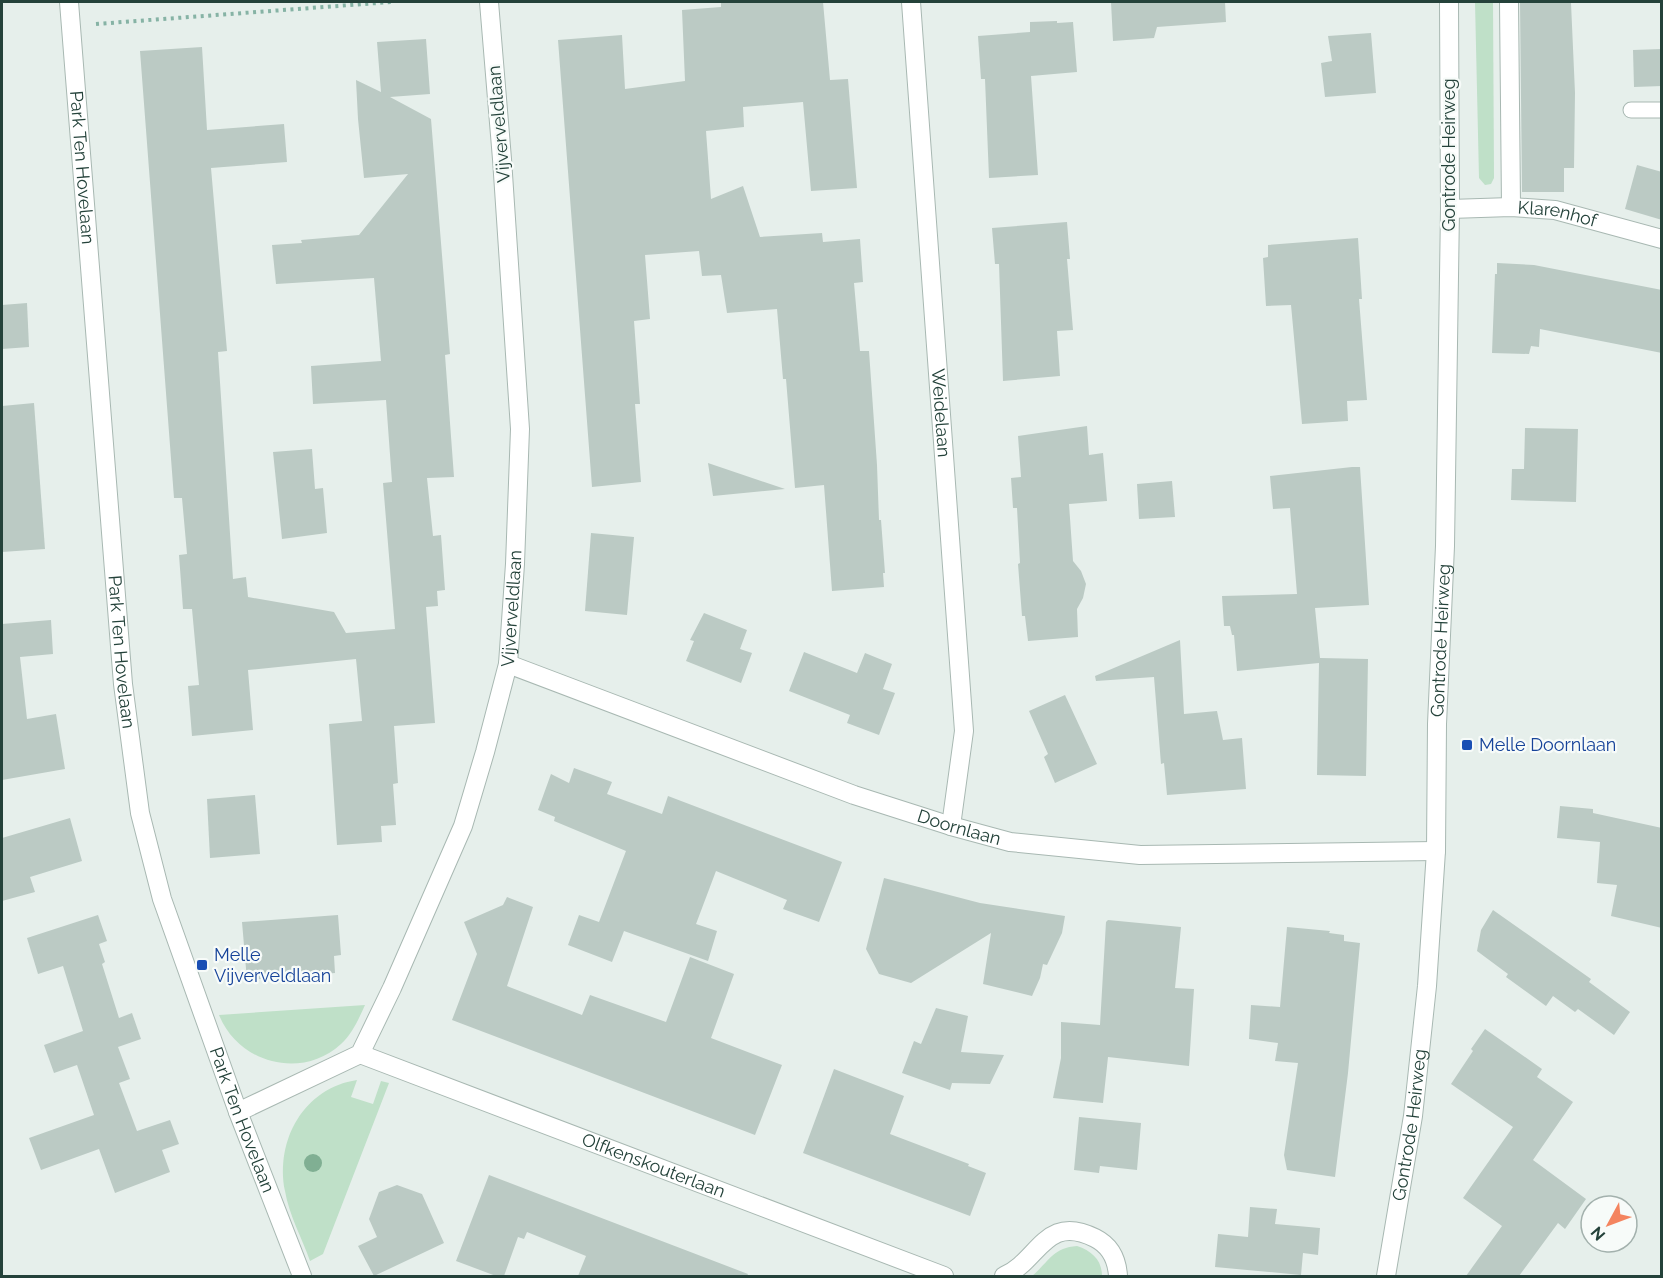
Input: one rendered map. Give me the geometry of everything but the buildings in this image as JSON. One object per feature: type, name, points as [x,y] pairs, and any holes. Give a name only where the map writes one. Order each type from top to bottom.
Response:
[{"type":"street","name":"Park Ten Hovelaan","points":[[69,2],[123,684],[140,813],[162,899],[238,1112],[302,1276]]},
{"type":"street","name":"Vijverveldlaan","points":[[360,1054],[392,988],[463,826],[508,664],[520,429],[489,2]]},
{"type":"street","name":"Weidelaan","points":[[911,2],[964,731],[951,826]]},
{"type":"street","name":"Gontrode Heirweg","points":[[1386,1276],[1413,1116],[1427,986],[1436,851],[1437,724],[1445,546],[1450,209],[1449,2]]},
{"type":"street","points":[[1509,2],[1511,207]]},
{"type":"street","name":"Klarenhof","points":[[1450,209],[1511,207],[1555,210],[1662,238]]},
{"type":"street","name":"Doornlaan","points":[[508,664],[854,795],[1010,842],[1140,855],[1436,851]]},
{"type":"street","points":[[238,1112],[360,1054]]},
{"type":"street","name":"Olfkenskouterlaan","points":[[360,1054],[944,1276]]},
{"type":"street","points":[[1004,1276],[1012,1273],[1035,1249],[1055,1233],[1081,1231],[1105,1243],[1115,1258],[1118,1276]]},
{"type":"lane","points":[[1631,110],[1662,110]]},
{"type":"path","points":[[71,26],[391,2]]},
{"type":"green space","points":[[1475,2],[1493,2],[1494,178],[1491,184],[1485,185],[1479,178]]},
{"type":"green space","points":[[365,1005],[352,1030],[341,1044],[325,1055],[308,1062],[291,1064],[256,1055],[241,1045],[228,1032],[219,1015]]},
{"type":"green space","points":[[357,1080],[351,1097],[373,1104],[381,1081],[389,1083],[323,1254],[310,1261],[285,1191],[283,1172],[289,1136],[297,1119],[308,1105],[338,1085]]},
{"type":"green space","points":[[1077,1246],[1095,1257],[1102,1270],[1102,1276],[1032,1276],[1056,1253]]},
{"type":"place","name":"Melle Doornlaan","points":[[1467,745]]},
{"type":"place","name":"Melle Vijverveldlaan","points":[[202,965]]}]
